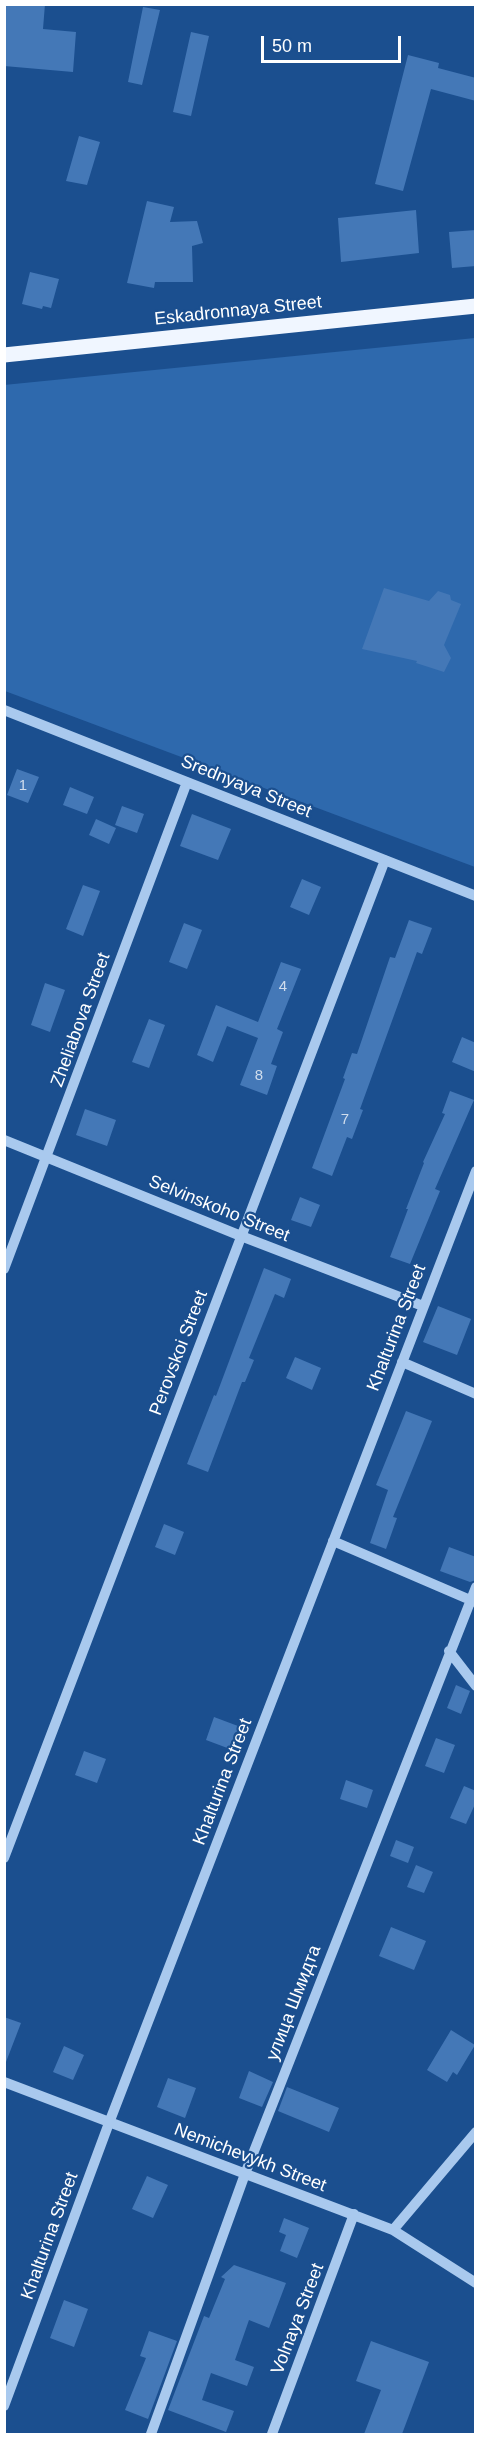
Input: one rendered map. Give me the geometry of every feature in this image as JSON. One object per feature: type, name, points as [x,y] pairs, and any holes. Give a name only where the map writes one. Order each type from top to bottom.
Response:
[{"type":"main road","name":"Eskadronnaya Street","points":[[4,356],[476,306]]},
{"type":"street","name":"Srednyaya Street","points":[[4,710],[476,897]]},
{"type":"street","name":"Zheliabova Street","points":[[4,1269],[187,782]]},
{"type":"street","name":"Perovskoi Street","points":[[4,1858],[385,860]]},
{"type":"street","name":"Selvinskoho Street","points":[[4,1140],[241,1236],[423,1306]]},
{"type":"street","name":"Khalturina Street","points":[[4,2406],[109,2123],[476,1171]]},
{"type":"street","points":[[402,1362],[476,1394]]},
{"type":"street","points":[[333,1541],[472,1601]]},
{"type":"street","name":"улица Шмидта","points":[[151,2434],[245,2174],[476,1587]]},
{"type":"street","points":[[449,1651],[476,1686]]},
{"type":"street","name":"Nemichevykh Street","points":[[4,2082],[393,2230],[476,2283]]},
{"type":"street","points":[[393,2230],[476,2132]]},
{"type":"street","name":"Volnaya Street","points":[[272,2434],[354,2214]]},
{"type":"shaded area","points":[[475,338],[475,867],[5,691],[4,385]]},
{"type":"building","points":[[4,4],[45,4],[43,29],[76,32],[73,72],[4,66]]},
{"type":"building","points":[[143,7],[160,10],[142,85],[128,82]]},
{"type":"building","points":[[191,32],[209,36],[191,116],[173,112]]},
{"type":"building","points":[[408,55],[439,63],[438,68],[476,78],[476,101],[431,89],[403,191],[375,184]]},
{"type":"building","points":[[79,136],[100,142],[87,185],[66,181]]},
{"type":"building","points":[[147,201],[174,207],[170,222],[197,221],[203,243],[192,246],[193,282],[155,282],[154,288],[127,283]]},
{"type":"building","points":[[416,210],[419,253],[341,262],[338,218]]},
{"type":"building","points":[[476,230],[476,266],[452,268],[449,232]]},
{"type":"building","points":[[30,272],[59,279],[51,308],[43,306],[42,309],[22,304]]},
{"type":"building","points":[[384,588],[429,601],[438,591],[450,595],[451,600],[461,604],[444,645],[451,658],[444,672],[416,663],[417,661],[362,649]]},
{"type":"building","points":[[17,769],[39,777],[28,803],[7,795]]},
{"type":"building","points":[[70,787],[94,797],[87,814],[63,805]]},
{"type":"building","points":[[122,806],[144,814],[137,833],[115,825]]},
{"type":"building","points":[[192,814],[231,829],[218,860],[180,846]]},
{"type":"building","points":[[96,819],[116,828],[109,844],[89,835]]},
{"type":"building","points":[[302,879],[321,887],[309,915],[290,907]]},
{"type":"building","points":[[83,885],[100,891],[83,936],[66,929]]},
{"type":"building","points":[[409,920],[432,928],[422,954],[417,952],[360,1109],[363,1110],[352,1139],[347,1137],[332,1176],[312,1168],[345,1079],[343,1078],[352,1053],[357,1054],[390,957],[395,958]]},
{"type":"building","points":[[184,923],[202,930],[187,969],[169,962]]},
{"type":"building","points":[[281,962],[301,969],[277,1029],[283,1032],[271,1064],[277,1066],[267,1095],[240,1085],[258,1038],[227,1026],[213,1062],[197,1055],[216,1005],[258,1022]]},
{"type":"building","points":[[45,983],[65,990],[50,1032],[31,1025]]},
{"type":"building","points":[[149,1019],[165,1025],[149,1068],[132,1062]]},
{"type":"building","points":[[462,1037],[476,1043],[476,1072],[452,1062]]},
{"type":"building","points":[[450,1091],[474,1100],[435,1189],[440,1191],[410,1264],[390,1257],[423,1162],[445,1114],[442,1113]]},
{"type":"building","points":[[85,1109],[116,1120],[107,1146],[76,1135]]},
{"type":"building","points":[[300,1197],[320,1205],[311,1227],[291,1220]]},
{"type":"building","points":[[264,1268],[291,1279],[284,1298],[275,1294],[249,1358],[254,1360],[245,1382],[242,1382],[208,1472],[187,1464],[214,1395],[216,1396]]},
{"type":"building","points":[[438,1306],[471,1319],[457,1355],[423,1342]]},
{"type":"building","points":[[295,1357],[321,1368],[312,1390],[286,1378]]},
{"type":"building","points":[[406,1411],[432,1421],[393,1517],[397,1518],[386,1549],[370,1543],[388,1490],[376,1485]]},
{"type":"building","points":[[164,1524],[184,1532],[175,1555],[155,1547]]},
{"type":"building","points":[[449,1547],[476,1557],[476,1580],[470,1582],[440,1571]]},
{"type":"building","points":[[456,1685],[470,1691],[461,1714],[447,1708]]},
{"type":"building","points":[[214,1717],[246,1729],[238,1752],[206,1740]]},
{"type":"building","points":[[436,1738],[455,1745],[444,1773],[425,1766]]},
{"type":"building","points":[[84,1751],[106,1759],[97,1783],[75,1775]]},
{"type":"building","points":[[346,1780],[373,1790],[367,1808],[340,1799]]},
{"type":"building","points":[[464,1786],[476,1791],[476,1802],[466,1824],[450,1818]]},
{"type":"building","points":[[396,1840],[414,1847],[408,1863],[390,1856]]},
{"type":"building","points":[[416,1865],[433,1872],[424,1893],[407,1887]]},
{"type":"building","points":[[391,1927],[426,1941],[414,1970],[379,1956]]},
{"type":"building","points":[[4,2017],[21,2023],[6,2062],[4,2062]]},
{"type":"building","points":[[451,2030],[475,2045],[457,2075],[453,2072],[447,2082],[427,2070]]},
{"type":"building","points":[[64,2046],[84,2055],[73,2080],[53,2072]]},
{"type":"building","points":[[249,2071],[273,2082],[262,2107],[239,2098]]},
{"type":"building","points":[[168,2078],[196,2088],[185,2118],[157,2107]]},
{"type":"building","points":[[287,2087],[339,2108],[329,2132],[278,2111]]},
{"type":"building","points":[[147,2176],[168,2185],[153,2218],[132,2209]]},
{"type":"building","points":[[284,2218],[309,2228],[297,2258],[280,2251],[286,2235],[279,2232]]},
{"type":"building","points":[[234,2265],[286,2283],[269,2328],[249,2320],[235,2360],[254,2367],[247,2386],[211,2373],[202,2400],[234,2411],[226,2432],[168,2410],[204,2316],[209,2318],[225,2279],[221,2277]]},
{"type":"building","points":[[64,2300],[88,2309],[74,2347],[50,2338]]},
{"type":"building","points":[[149,2331],[177,2341],[148,2419],[125,2410],[146,2358],[140,2356]]},
{"type":"building","points":[[371,2341],[429,2362],[402,2434],[364,2434],[381,2390],[356,2381]]}]
